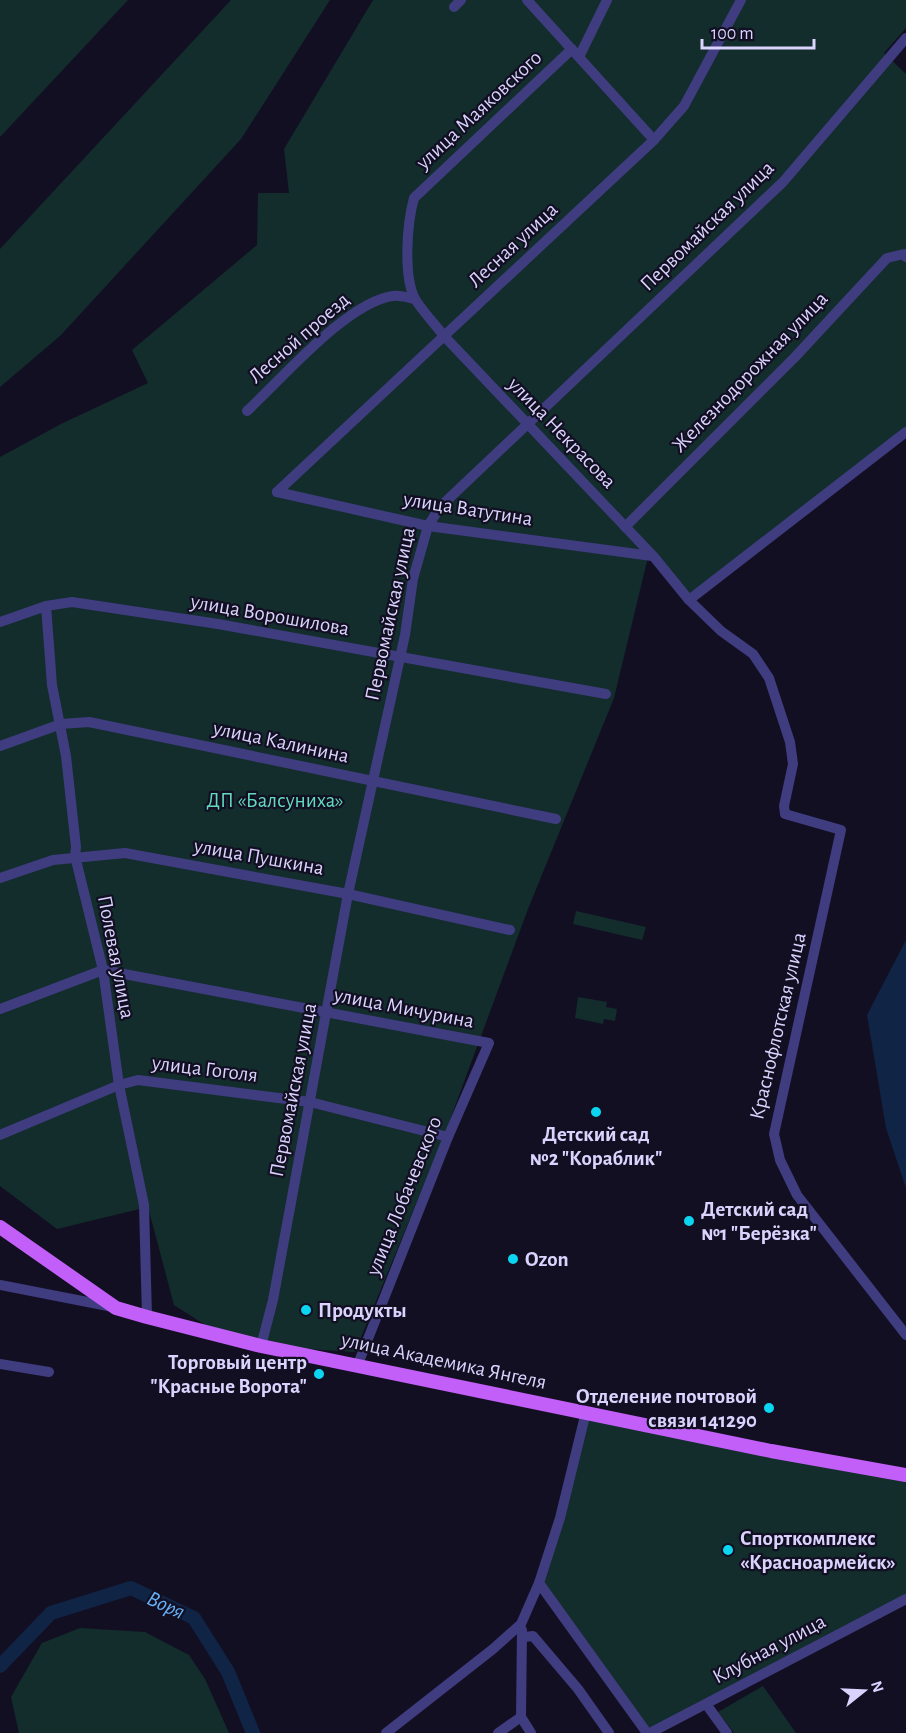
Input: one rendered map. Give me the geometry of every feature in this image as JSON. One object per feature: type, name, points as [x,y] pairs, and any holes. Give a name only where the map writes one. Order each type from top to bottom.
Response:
[{"type":"main road","points":[[0,1227],[116,1308]]},
{"type":"main road","name":"улица Академика Янгеля","points":[[116,1308],[261,1346],[358,1364],[771,1451],[906,1475]]},
{"type":"street","points":[[527,0],[654,140]]},
{"type":"street","name":"улица Маяковского","points":[[416,299],[408,279],[410,211],[414,198],[575,53],[607,0]]},
{"type":"street","name":"Лесная улица","points":[[277,492],[654,140],[684,106],[741,0]]},
{"type":"street","name":"Первомайская улица","points":[[261,1346],[273,1300],[348,894],[400,658],[413,579],[428,526],[440,507],[783,182],[906,38]]},
{"type":"street","name":"Железнодорожная улица","points":[[625,527],[795,357],[887,258],[904,254],[906,257]]},
{"type":"street","name":"Лесной проезд","points":[[247,411],[349,316],[372,302],[395,295],[416,299]]},
{"type":"street","name":"улица Некрасова","points":[[416,299],[444,336],[527,426],[654,557],[689,600],[721,631],[753,654],[769,678],[785,723],[793,757],[785,814],[841,830]]},
{"type":"street","points":[[689,600],[906,432]]},
{"type":"street","name":"улица Ватутина","points":[[277,492],[428,526],[638,552],[654,557]]},
{"type":"street","name":"улица Ворошилова","points":[[0,622],[46,606],[72,602],[218,624],[606,694]]},
{"type":"street","name":"Полевая улица","points":[[46,606],[52,685],[61,724],[76,847],[75,856],[103,970],[119,1085],[144,1205],[147,1317]]},
{"type":"street","name":"улица Калинина","points":[[0,746],[61,724],[89,722],[556,819]]},
{"type":"street","name":"Краснофлотская улица","points":[[841,830],[774,1134],[780,1160],[797,1196],[906,1335]]},
{"type":"street","name":"улица Пушкина","points":[[0,878],[53,860],[125,852],[348,894],[510,930]]},
{"type":"street","points":[[0,1009],[103,970]]},
{"type":"street","name":"улица Мичурина","points":[[103,970],[489,1043]]},
{"type":"street","name":"улица Лобачевского","points":[[358,1364],[448,1137],[489,1043]]},
{"type":"street","name":"улица Гоголя","points":[[0,1136],[119,1085],[138,1080],[310,1102],[448,1137]]},
{"type":"street","points":[[60,1296],[69,1291],[67,1272]]},
{"type":"street","points":[[0,1285],[116,1308]]},
{"type":"street","points":[[0,1364],[49,1372]]},
{"type":"street","points":[[386,1733],[493,1649],[521,1624],[539,1583],[560,1518],[586,1412]]},
{"type":"street","points":[[539,1583],[648,1733]]},
{"type":"street","name":"Клубная улица","points":[[648,1733],[906,1599]]},
{"type":"street","points":[[521,1624],[524,1637],[520,1674],[521,1717],[531,1733]]},
{"type":"street","points":[[524,1637],[533,1636],[555,1661],[609,1733]]},
{"type":"street","points":[[706,1704],[727,1733]]},
{"type":"street","points":[[498,1733],[521,1717]]},
{"type":"green space","points":[[0,0],[128,0],[0,137]]},
{"type":"green space","points":[[231,0],[330,0],[241,139],[60,336],[0,387],[0,249]]},
{"type":"green space","name":"ДП «Балсуниха»","points":[[373,0],[906,0],[906,28],[884,53],[906,74],[906,435],[693,599],[648,557],[614,698],[528,909],[444,1136],[355,1352],[261,1346],[221,1335],[174,1305],[148,1207],[57,1229],[0,1186],[0,457],[61,424],[148,383],[132,350],[257,245],[258,193],[289,193],[284,149]]},
{"type":"green space","points":[[576,911],[646,927],[642,940],[573,924]]},
{"type":"green space","points":[[578,997],[607,1002],[606,1007],[617,1009],[615,1021],[604,1019],[603,1024],[575,1018]]},
{"type":"green space","name":"Спорткомплекс «Красноармейск»","points":[[586,1412],[906,1475],[906,1599],[650,1733],[539,1583]]},
{"type":"green space","points":[[80,1628],[145,1632],[189,1655],[205,1679],[229,1733],[19,1733],[11,1697],[42,1643]]},
{"type":"green space","points":[[763,1686],[796,1733],[734,1733],[718,1712]]},
{"type":"water","points":[[906,940],[906,1188],[886,1128],[867,1015]]},
{"type":"waterway","name":"Воря","points":[[0,1666],[51,1613],[131,1588],[194,1618],[228,1672],[253,1733]]},
{"type":"place","name":"Детский сад №2 \"Кораблик\"","points":[[596,1112]]},
{"type":"place","name":"Детский сад №1 \"Берёзка\"","points":[[689,1221]]},
{"type":"place","name":"Ozon","points":[[513,1259]]},
{"type":"place","name":"Продукты","points":[[306,1310]]},
{"type":"place","name":"Торговый центр \"Красные Ворота\"","points":[[319,1374]]},
{"type":"place","name":"Отделение почтовой связи 141290","points":[[769,1408]]},
{"type":"place","name":"Спорткомплекс «Красноармейск»","points":[[728,1550]]}]
